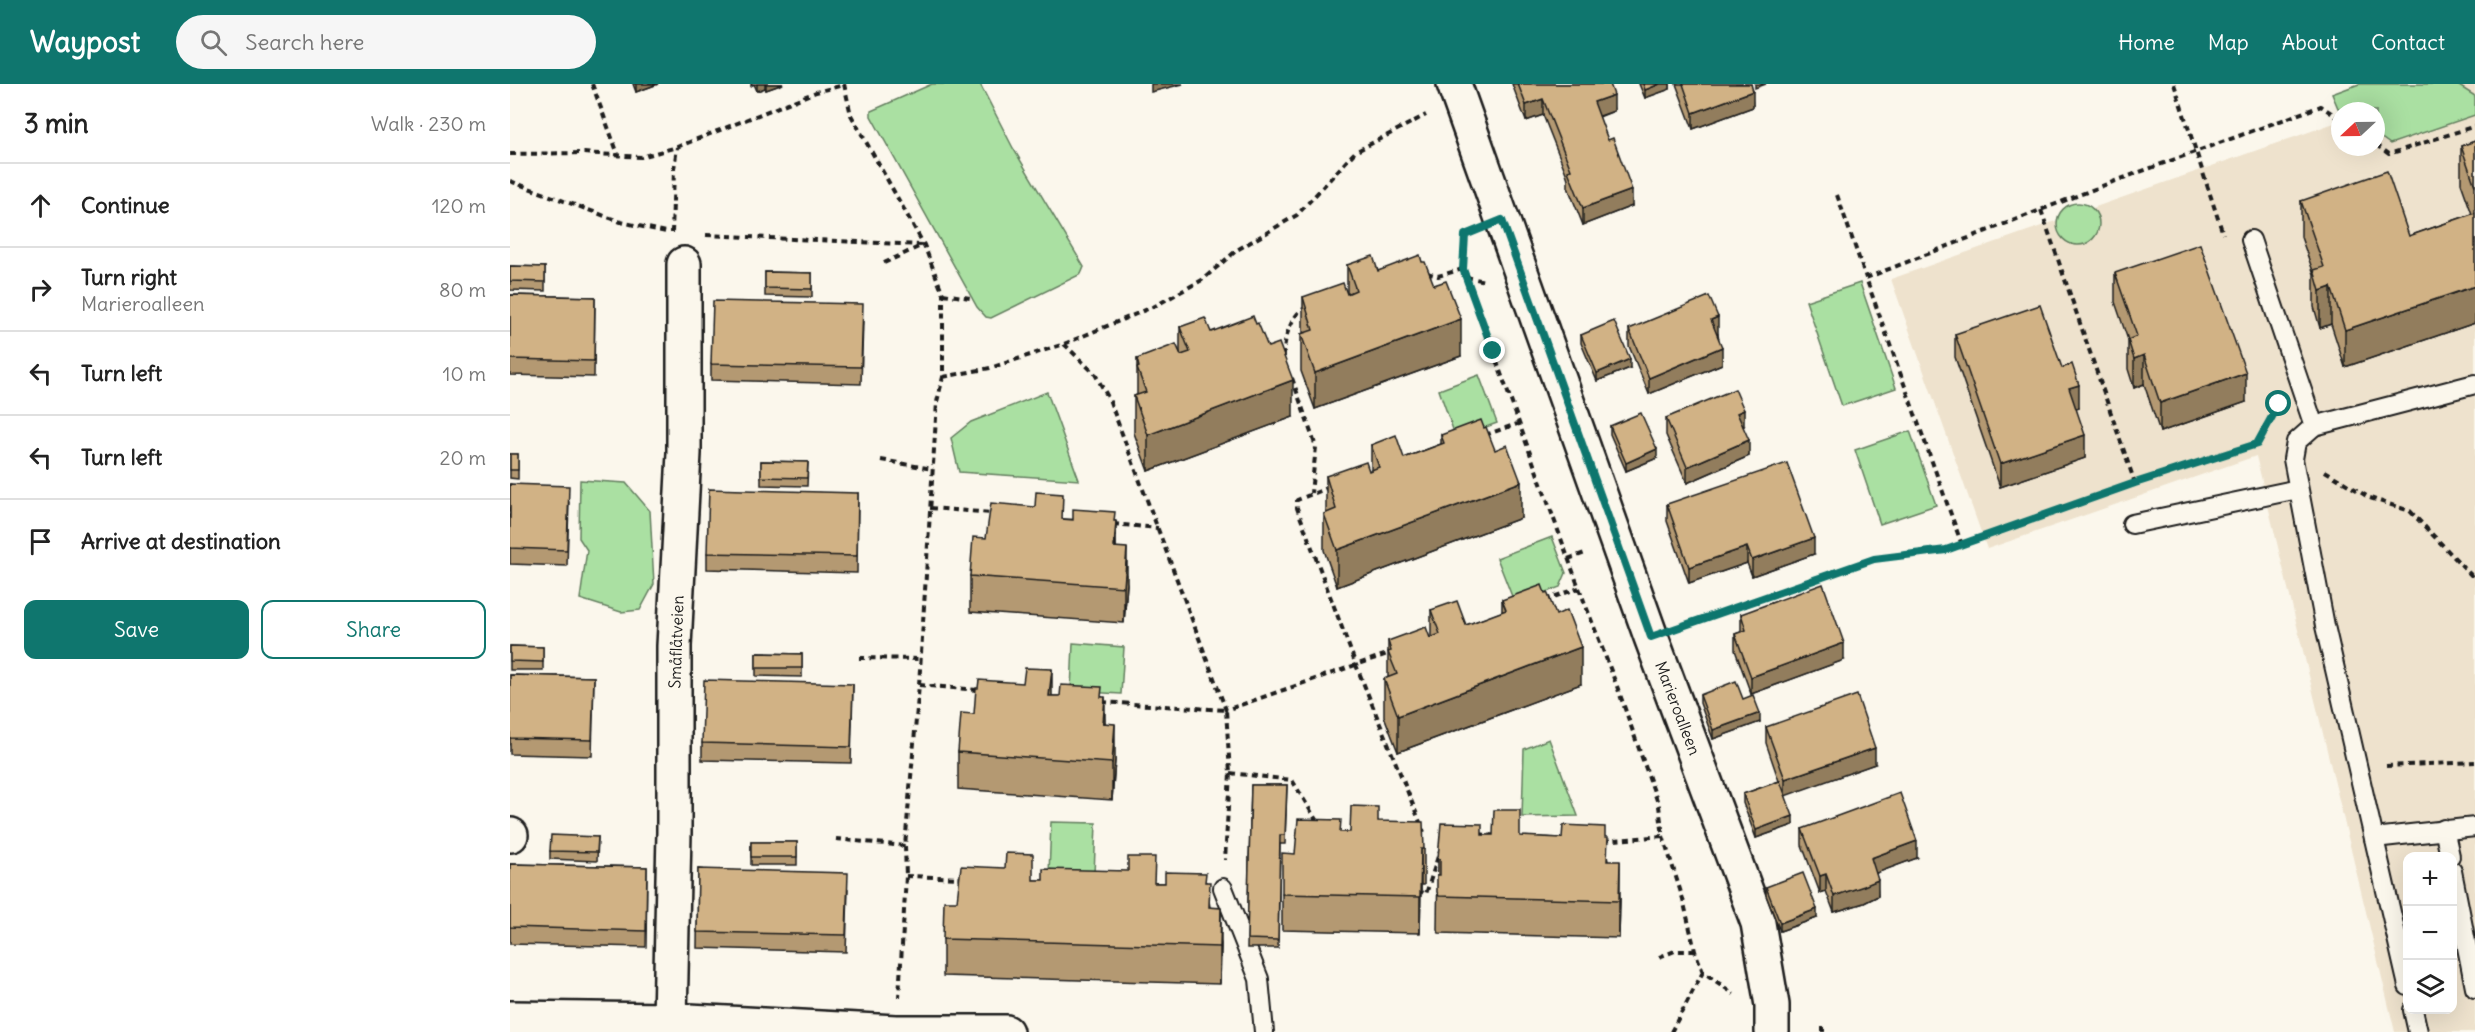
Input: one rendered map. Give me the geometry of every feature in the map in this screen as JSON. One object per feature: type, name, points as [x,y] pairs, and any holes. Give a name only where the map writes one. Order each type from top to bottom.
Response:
[{"type":"street","name":"Marieroalleen","points":[[1456,91],[1651,637],[1758,923],[1772,1005],[1772,1032]]},
{"type":"street","name":"Småflåtveien","points":[[670,1020],[674,832],[674,646],[684,453],[687,244]]},
{"type":"street","points":[[510,1018],[600,1025],[670,1020],[827,1030],[1006,1032]]},
{"type":"lane","points":[[2251,240],[2314,426]]},
{"type":"lane","points":[[2403,964],[2325,626],[2293,459],[2296,442],[2314,426],[2475,384]]},
{"type":"lane","points":[[2132,524],[2298,489]]},
{"type":"lane","points":[[2374,838],[2475,827]]},
{"type":"lane","points":[[2444,829],[2449,852]]},
{"type":"lane","points":[[1223,888],[1259,979],[1264,1032]]},
{"type":"lane","points":[[2457,896],[2475,988]]},
{"type":"lane","points":[[2414,1014],[2418,1032]]},
{"type":"path","points":[[592,84],[618,154]]},
{"type":"path","points":[[510,154],[618,154],[641,157],[677,147],[785,104],[844,84],[851,115],[924,245],[944,294],[943,377],[938,402],[921,659],[905,846],[906,876],[899,1007]]},
{"type":"path","points":[[2174,84],[2225,239]]},
{"type":"path","points":[[943,377],[990,368],[1064,344],[1155,306],[1202,280],[1237,250],[1298,215],[1355,152],[1456,91]]},
{"type":"path","points":[[1866,279],[2041,210],[2321,106],[2331,113]]},
{"type":"path","points":[[2385,151],[2389,154],[2475,126]]},
{"type":"path","points":[[672,234],[677,147]]},
{"type":"path","points":[[510,181],[621,222],[672,234],[687,244],[870,240],[924,245]]},
{"type":"path","points":[[1837,195],[1962,545]]},
{"type":"path","points":[[2041,210],[2135,483]]},
{"type":"path","points":[[1502,220],[1465,235],[1463,269],[1659,806],[1663,836],[1683,899],[1702,972],[1740,998]]},
{"type":"path","points":[[884,263],[924,245]]},
{"type":"path","points":[[1420,271],[1438,276],[1463,269]]},
{"type":"path","points":[[944,294],[970,298]]},
{"type":"path","points":[[1287,365],[1283,355],[1288,330],[1302,309],[1313,305]]},
{"type":"path","points":[[1064,344],[1095,374],[1109,399],[1226,710],[1230,774],[1223,888]]},
{"type":"path","points":[[1291,375],[1316,447],[1311,493]]},
{"type":"path","points":[[1651,637],[1874,559],[1946,550],[1962,545],[2135,483],[2257,444],[2279,404]]},
{"type":"path","points":[[1476,438],[1520,423]]},
{"type":"path","points":[[881,460],[933,469]]},
{"type":"path","points":[[2325,470],[2370,498],[2410,511],[2471,575],[2475,571]]},
{"type":"path","points":[[1333,485],[1297,500],[1296,508],[1424,832]]},
{"type":"path","points":[[930,507],[998,514]]},
{"type":"path","points":[[1112,524],[1158,528]]},
{"type":"path","points":[[1535,603],[1579,588]]},
{"type":"path","points":[[1097,702],[1226,710],[1397,651]]},
{"type":"path","points":[[860,658],[921,659]]},
{"type":"path","points":[[919,685],[978,690]]},
{"type":"path","points":[[2357,769],[2475,762]]},
{"type":"path","points":[[1230,774],[1292,780],[1320,825]]},
{"type":"path","points":[[1468,834],[1503,836]]},
{"type":"path","points":[[1595,842],[1663,836]]},
{"type":"path","points":[[836,840],[905,846]]},
{"type":"path","points":[[1416,888],[1426,894],[1442,842]]},
{"type":"path","points":[[906,876],[977,879]]},
{"type":"path","points":[[1659,957],[1675,951],[1695,951]]},
{"type":"path","points":[[1671,1032],[1702,972]]},
{"type":"shaded area","points":[[2447,84],[2475,84],[2475,1032],[2395,1032],[2256,456],[1987,549],[1891,279],[2331,124],[2331,156],[2385,156],[2385,108]]},
{"type":"green space","points":[[932,84],[980,84],[1013,148],[1084,267],[1081,274],[991,318],[986,317],[977,307],[871,116],[871,111]]},
{"type":"green space","points":[[2359,84],[2456,84],[2475,96],[2475,115],[2390,144],[2385,140],[2385,102],[2335,102],[2332,94]]},
{"type":"green space","points":[[2078,203],[2093,209],[2099,224],[2093,239],[2078,245],[2063,239],[2057,224],[2063,209]]},
{"type":"green space","points":[[1860,283],[1896,388],[1842,406],[1806,301]]},
{"type":"green space","points":[[1479,375],[1497,423],[1456,438],[1439,390]]},
{"type":"green space","points":[[1047,392],[1079,480],[959,472],[951,438],[971,422]]},
{"type":"green space","points":[[1910,431],[1936,505],[1880,524],[1855,450]]},
{"type":"green space","points":[[580,480],[626,483],[650,511],[654,584],[640,610],[621,612],[580,599],[587,550],[579,538]]},
{"type":"green space","points":[[1552,537],[1566,573],[1560,587],[1515,604],[1497,558]]},
{"type":"green space","points":[[1073,643],[1124,647],[1121,694],[1071,691]]},
{"type":"green space","points":[[1549,739],[1578,816],[1522,817],[1524,749]]},
{"type":"green space","points":[[1051,822],[1096,823],[1094,875],[1049,874]]},
{"type":"building","points":[[1518,84],[1610,84],[1614,95],[1594,102],[1608,140],[1613,138],[1632,190],[1583,208],[1568,171],[1571,170],[1543,99],[1526,105]]},
{"type":"building","points":[[1643,84],[1660,84],[1645,90]]},
{"type":"building","points":[[1683,84],[1751,84],[1753,91],[1693,113]]},
{"type":"building","points":[[2475,141],[2475,186],[2461,146]]},
{"type":"building","points":[[2387,171],[2409,236],[2475,213],[2475,286],[2345,330],[2331,287],[2320,291],[2314,270],[2324,267],[2301,201]]},
{"type":"building","points":[[2200,244],[2246,373],[2160,403],[2144,355],[2134,359],[2128,340],[2137,336],[2115,273]]},
{"type":"building","points":[[1420,255],[1434,285],[1446,281],[1461,319],[1315,373],[1301,334],[1313,330],[1303,297],[1343,283],[1347,294],[1356,290],[1347,265],[1373,256],[1378,271]]},
{"type":"building","points":[[510,266],[545,267],[545,282],[510,281]]},
{"type":"building","points":[[765,272],[812,273],[812,289],[765,288]]},
{"type":"building","points":[[510,295],[595,297],[594,361],[510,359]]},
{"type":"building","points":[[1709,296],[1718,317],[1711,320],[1722,347],[1649,378],[1629,329]]},
{"type":"building","points":[[713,301],[863,304],[861,367],[711,364]]},
{"type":"building","points":[[2040,305],[2062,368],[2072,364],[2079,385],[2069,388],[2085,435],[2000,464],[1955,334]]},
{"type":"building","points":[[1253,316],[1268,347],[1279,343],[1293,380],[1148,435],[1134,396],[1146,392],[1137,368],[1139,367],[1137,359],[1176,344],[1181,355],[1190,352],[1180,327],[1205,318],[1211,332]]},
{"type":"building","points":[[1614,321],[1630,359],[1597,373],[1581,335]]},
{"type":"building","points":[[1735,389],[1744,410],[1737,413],[1749,440],[1687,467],[1666,418]]},
{"type":"building","points":[[1641,413],[1657,449],[1626,463],[1610,426]]},
{"type":"building","points":[[1481,420],[1495,450],[1507,445],[1521,482],[1337,550],[1324,514],[1336,509],[1326,476],[1366,462],[1369,471],[1379,467],[1371,445],[1396,435],[1404,458],[1444,443],[1441,435]]},
{"type":"building","points":[[510,454],[518,454],[518,470],[510,470]]},
{"type":"building","points":[[761,461],[808,462],[807,478],[761,477]]},
{"type":"building","points":[[1787,463],[1814,538],[1752,560],[1747,547],[1689,567],[1667,504]]},
{"type":"building","points":[[510,484],[569,486],[567,550],[510,548]]},
{"type":"building","points":[[709,489],[858,493],[857,556],[707,553]]},
{"type":"building","points":[[1036,492],[1063,494],[1062,519],[1073,520],[1073,509],[1115,512],[1114,547],[1127,548],[1124,587],[970,576],[973,537],[986,538],[991,503],[1035,507]]},
{"type":"building","points":[[1823,584],[1844,643],[1751,677],[1735,634],[1746,630],[1741,614]]},
{"type":"building","points":[[1542,585],[1556,615],[1567,610],[1581,647],[1398,716],[1384,679],[1397,674],[1388,652],[1391,651],[1388,641],[1426,627],[1430,638],[1440,634],[1431,610],[1457,601],[1466,625],[1506,610],[1502,600]]},
{"type":"building","points":[[510,646],[543,647],[543,662],[510,661]]},
{"type":"building","points":[[756,653],[802,654],[802,668],[756,668]]},
{"type":"building","points":[[1025,668],[1052,669],[1049,696],[1060,696],[1061,685],[1102,687],[1101,697],[1105,697],[1103,723],[1115,724],[1112,763],[958,752],[961,713],[974,714],[976,688],[978,688],[979,680],[1023,683]]},
{"type":"building","points":[[510,675],[594,677],[592,740],[510,738]]},
{"type":"building","points":[[704,680],[853,684],[851,747],[702,743]]},
{"type":"building","points":[[1736,681],[1743,699],[1753,695],[1760,713],[1713,730],[1700,695]]},
{"type":"building","points":[[1857,695],[1875,748],[1785,779],[1766,727]]},
{"type":"building","points":[[1780,781],[1793,816],[1756,830],[1743,794]]},
{"type":"building","points":[[1251,785],[1287,785],[1285,835],[1280,835],[1278,940],[1247,939]]},
{"type":"building","points":[[1900,793],[1917,841],[1871,858],[1878,880],[1834,896],[1826,874],[1820,876],[1802,829]]},
{"type":"building","points":[[1351,806],[1378,807],[1378,821],[1423,822],[1424,849],[1421,849],[1420,897],[1282,894],[1282,853],[1295,854],[1298,819],[1341,820],[1340,832],[1350,832]]},
{"type":"building","points":[[1494,810],[1520,810],[1520,836],[1562,838],[1563,825],[1605,827],[1605,837],[1608,837],[1607,861],[1620,861],[1619,901],[1439,896],[1437,875],[1440,875],[1440,859],[1438,858],[1441,823],[1482,824],[1482,835],[1493,835]]},
{"type":"building","points":[[551,835],[598,837],[597,852],[550,851]]},
{"type":"building","points":[[751,842],[797,842],[797,857],[751,857]]},
{"type":"building","points":[[1006,853],[1033,854],[1033,880],[1043,880],[1043,869],[1128,871],[1128,857],[1155,857],[1154,883],[1165,883],[1165,872],[1206,873],[1205,882],[1210,882],[1209,907],[1221,908],[1220,947],[943,939],[944,901],[957,901],[961,866],[1005,868]]},
{"type":"building","points":[[510,864],[647,867],[646,931],[510,927]]},
{"type":"building","points":[[698,869],[848,873],[846,935],[697,932]]},
{"type":"building","points":[[1803,873],[1817,909],[1780,923],[1766,887]]},
{"type":"route","points":[[1493,351],[1463,269],[1463,248],[1465,235],[1502,220],[1651,637],[1874,559],[1946,550],[2184,466],[2257,444],[2279,404]]}]
